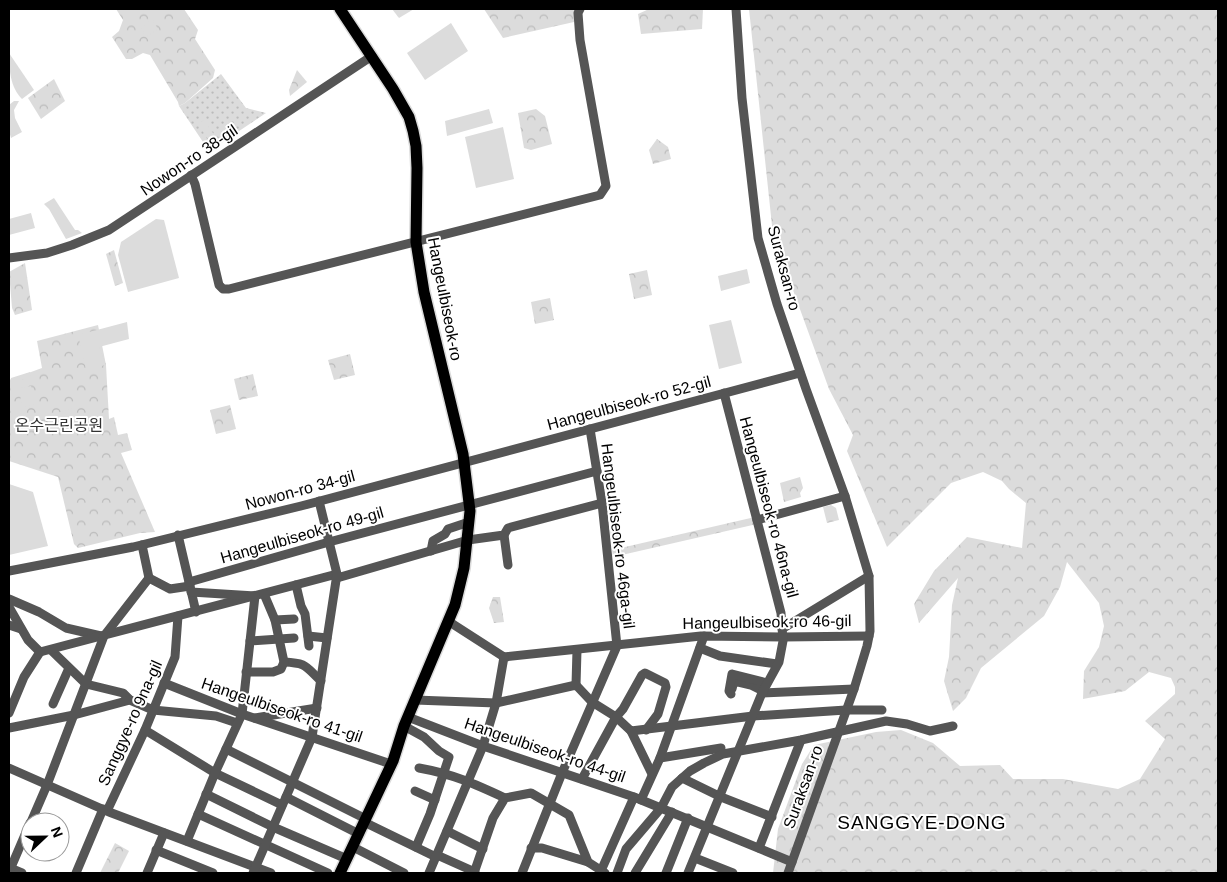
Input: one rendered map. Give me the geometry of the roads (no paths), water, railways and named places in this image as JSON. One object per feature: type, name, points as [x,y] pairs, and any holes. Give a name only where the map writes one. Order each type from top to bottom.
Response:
[{"type":"main road","name":"Hangeulbiseok-ro","points":[[340,9],[404,108],[413,131],[417,168],[416,242],[424,292],[464,463],[469,505],[468,540],[462,578],[455,604],[406,722],[391,764],[340,873]]},
{"type":"street","points":[[191,175],[195,184],[219,285],[223,289],[229,290],[600,195],[606,186],[580,40],[578,13],[580,9]]},
{"type":"street","name":"Suraksan-ro","points":[[736,9],[742,98],[758,238],[800,373],[845,496],[868,576],[869,636],[854,689],[788,873]]},
{"type":"street","name":"Nowon-ro 38-gil","points":[[9,258],[47,252],[72,245],[109,230],[372,56]]},
{"type":"street","name":"Hangeulbiseok-ro 52-gil","points":[[464,463],[800,373]]},
{"type":"street","name":"Hangeulbiseok-ro 46na-gil","points":[[724,393],[781,613],[782,633]]},
{"type":"street","name":"Hangeulbiseok-ro 46ga-gil","points":[[590,429],[602,503],[617,646]]},
{"type":"street","name":"Nowon-ro 34-gil","points":[[9,571],[142,545],[464,463]]},
{"type":"street","name":"Hangeulbiseok-ro 49-gil","points":[[190,587],[329,542],[597,471]]},
{"type":"street","points":[[757,520],[845,496]]},
{"type":"street","points":[[254,870],[312,737],[337,576],[319,501]]},
{"type":"street","points":[[508,565],[504,535],[508,528],[602,503]]},
{"type":"street","points":[[431,551],[433,542],[445,534],[448,529],[469,522]]},
{"type":"street","points":[[9,713],[11,700],[40,652],[337,576],[468,540],[504,535]]},
{"type":"street","points":[[178,536],[196,612]]},
{"type":"street","points":[[35,812],[104,636],[149,578],[142,545]]},
{"type":"street","name":"Hangeulbiseok-ro 46na-gil","points":[[782,633],[868,576]]},
{"type":"street","points":[[149,578],[170,589],[190,587],[260,595]]},
{"type":"street","points":[[296,585],[305,614],[309,646]]},
{"type":"street","points":[[246,672],[273,672],[281,669],[284,662],[275,620],[260,595]]},
{"type":"street","points":[[187,841],[242,714],[250,641],[260,595]]},
{"type":"street","points":[[9,599],[39,612],[66,628],[104,636]]},
{"type":"street","points":[[9,607],[28,640],[40,652]]},
{"type":"street","name":"Sanggye-ro 9na-gil","points":[[76,873],[145,730],[175,657],[178,616]]},
{"type":"street","points":[[275,620],[294,619]]},
{"type":"street","points":[[429,873],[483,746],[496,703],[504,657],[448,621]]},
{"type":"street","points":[[9,626],[22,629]]},
{"type":"street","points":[[688,873],[764,689],[777,664],[782,633]]},
{"type":"street","name":"Hangeulbiseok-ro 46-gil","points":[[504,657],[704,636],[782,633],[869,636]]},
{"type":"street","points":[[308,636],[328,638]]},
{"type":"street","points":[[531,848],[542,848],[588,862],[602,872],[637,798],[660,758],[704,636]]},
{"type":"street","points":[[250,641],[294,638]]},
{"type":"street","points":[[522,873],[562,772],[617,646]]},
{"type":"street","points":[[700,648],[720,656],[777,664]]},
{"type":"street","points":[[51,650],[86,684],[123,693],[130,700],[153,710],[216,716],[238,723]]},
{"type":"street","points":[[577,650],[576,685],[592,702],[616,717],[631,732],[652,774]]},
{"type":"street","points":[[284,662],[304,664],[321,681]]},
{"type":"street","points":[[53,704],[69,668]]},
{"type":"street","points":[[582,779],[616,717],[623,709],[642,675],[649,674],[665,683],[666,687],[660,708],[646,730]]},
{"type":"street","points":[[731,694],[729,690],[732,674],[764,689],[854,689]]},
{"type":"street","name":"Hangeulbiseok-ro 41-gil","points":[[164,683],[242,714],[391,764]]},
{"type":"street","points":[[415,700],[496,703],[576,685]]},
{"type":"street","points":[[9,728],[130,700]]},
{"type":"street","points":[[216,716],[220,705]]},
{"type":"street","points":[[254,718],[317,708]]},
{"type":"street","points":[[631,732],[753,716],[846,710],[882,710]]},
{"type":"street","points":[[617,873],[626,849],[661,808],[672,787],[704,763],[723,754],[801,740],[886,721],[907,724],[930,731],[953,726]]},
{"type":"street","points":[[406,722],[439,751],[449,757],[435,800],[416,847]]},
{"type":"street","name":"Hangeulbiseok-ro 44-gil","points":[[406,722],[637,798],[792,862]]},
{"type":"street","points":[[145,730],[215,773],[359,834]]},
{"type":"street","points":[[759,848],[801,740]]},
{"type":"street","points":[[660,758],[721,748]]},
{"type":"street","points":[[226,749],[346,809],[416,847],[475,872],[493,818],[505,798]]},
{"type":"street","points":[[9,768],[105,810],[187,841],[254,870],[271,873]]},
{"type":"street","points":[[420,768],[444,772],[469,781],[505,798],[531,793],[550,803],[569,816],[588,862]]},
{"type":"street","points":[[682,778],[721,797],[772,817]]},
{"type":"street","points":[[415,791],[435,800]]},
{"type":"street","points":[[206,794],[273,827],[347,859]]},
{"type":"street","points":[[339,824],[346,809]]},
{"type":"street","points":[[635,873],[672,812]]},
{"type":"street","points":[[198,814],[328,873]]},
{"type":"street","points":[[666,873],[688,818]]},
{"type":"street","points":[[447,832],[483,850]]},
{"type":"street","points":[[149,873],[156,850],[164,833]]},
{"type":"street","points":[[20,846],[10,870],[22,873]]},
{"type":"street","points":[[353,847],[404,873]]},
{"type":"street","points":[[156,850],[213,873]]},
{"type":"street","points":[[695,858],[710,869],[733,873]]},
{"type":"district","name":"SANGGYE-DONG","points":[[922,822]]},
{"type":"park label","name":"온수근린공원","points":[[59,425]]}]
